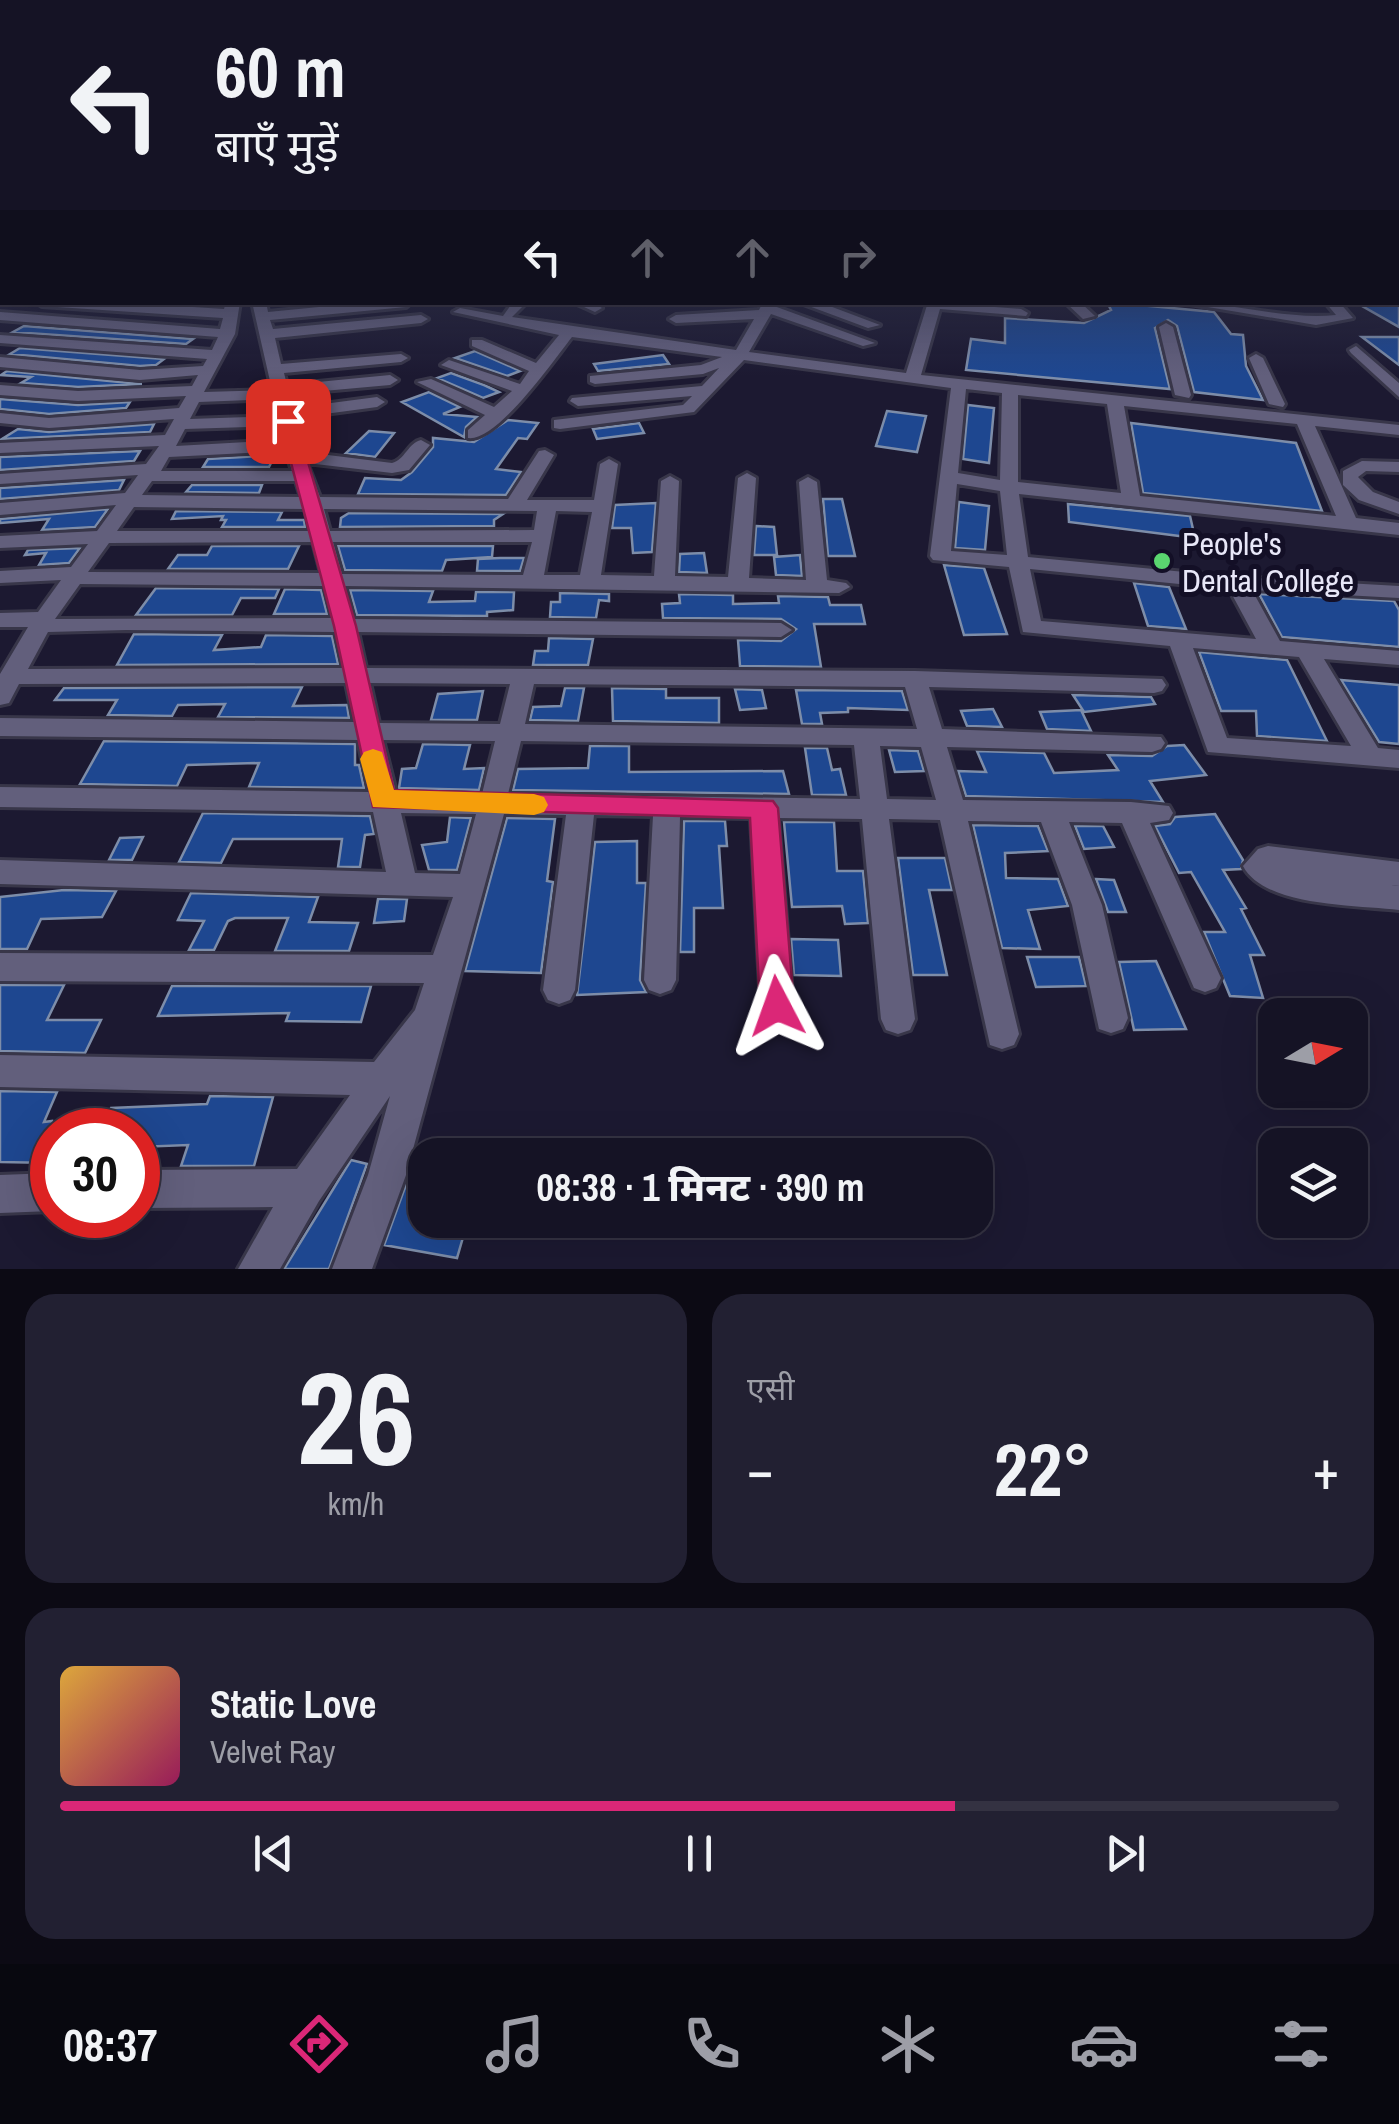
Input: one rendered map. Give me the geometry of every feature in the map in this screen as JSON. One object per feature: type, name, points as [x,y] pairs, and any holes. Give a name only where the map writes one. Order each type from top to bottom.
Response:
[{"type":"street","points":[[0,373],[115,305]]},
{"type":"street","points":[[6,678],[41,622],[133,500],[228,334],[232,308],[146,305]]},
{"type":"street","points":[[263,318],[387,305]]},
{"type":"street","points":[[587,305],[595,308]]},
{"type":"street","points":[[818,305],[876,318],[858,305]]},
{"type":"street","points":[[914,373],[934,305]]},
{"type":"street","points":[[945,305],[1020,312]]},
{"type":"street","points":[[1075,305],[1088,316]]},
{"type":"street","points":[[1205,305],[1316,321],[1346,318],[1334,305]]},
{"type":"street","points":[[741,351],[516,308],[460,312],[632,341],[1085,391],[1115,401],[1250,408],[1277,404],[1399,415]]},
{"type":"street","points":[[632,341],[595,379],[556,429],[688,409],[741,351],[767,308]]},
{"type":"street","points":[[676,319],[767,308],[868,343]]},
{"type":"street","points":[[0,316],[228,334]]},
{"type":"street","points":[[263,318],[421,319]]},
{"type":"street","points":[[263,318],[345,626],[403,884]]},
{"type":"street","points":[[1166,326],[1183,395]]},
{"type":"street","points":[[474,434],[524,390],[568,332]]},
{"type":"street","points":[[0,339],[214,362]]},
{"type":"street","points":[[477,343],[540,370]]},
{"type":"street","points":[[1356,350],[1399,392]]},
{"type":"street","points":[[595,379],[702,369],[741,351]]},
{"type":"street","points":[[0,479],[174,433],[401,358]]},
{"type":"street","points":[[1256,358],[1277,404]]},
{"type":"street","points":[[0,362],[140,375],[214,362]]},
{"type":"street","points":[[450,365],[524,390]]},
{"type":"street","points":[[914,373],[958,384],[1010,390],[1183,395],[1304,420],[1399,430]]},
{"type":"street","points":[[0,448],[174,433],[282,398],[390,380]]},
{"type":"street","points":[[425,382],[498,415]]},
{"type":"street","points":[[958,384],[940,556],[1237,583],[1399,592]]},
{"type":"street","points":[[0,390],[78,396],[174,433],[298,459]]},
{"type":"street","points":[[578,401],[705,390]]},
{"type":"street","points":[[1010,390],[1009,487],[1031,627],[1399,658]]},
{"type":"street","points":[[282,398],[376,402]]},
{"type":"street","points":[[1115,401],[1132,501]]},
{"type":"street","points":[[0,418],[174,433],[298,459],[392,468],[403,466],[421,445]]},
{"type":"street","points":[[1304,420],[1348,522]]},
{"type":"street","points":[[514,505],[545,455]]},
{"type":"street","points":[[589,584],[609,464]]},
{"type":"street","points":[[1399,467],[1362,466],[1349,475],[1350,482],[1366,496],[1399,508]]},
{"type":"street","points":[[947,476],[1009,487],[1399,529]]},
{"type":"street","points":[[738,584],[747,478]]},
{"type":"street","points":[[664,582],[670,480]]},
{"type":"street","points":[[0,578],[77,575],[828,586],[808,482]]},
{"type":"street","points":[[0,509],[133,500],[602,506]]},
{"type":"street","points":[[532,582],[548,506]]},
{"type":"street","points":[[0,542],[104,537],[543,536]]},
{"type":"street","points":[[1237,583],[1272,647]]},
{"type":"street","points":[[0,620],[781,630]]},
{"type":"street","points":[[1178,640],[1217,746],[1399,758]]},
{"type":"street","points":[[1307,650],[1370,757]]},
{"type":"street","points":[[6,678],[77,674],[914,679],[1154,685]]},
{"type":"street","points":[[352,1269],[387,1175],[432,1007],[472,886],[524,677]]},
{"type":"street","points":[[914,679],[952,810],[1002,1034]]},
{"type":"street","points":[[0,728],[512,736],[866,735],[1152,744]]},
{"type":"street","points":[[866,735],[898,1019]]},
{"type":"street","points":[[0,797],[1145,812],[1205,978]]},
{"type":"street","points":[[559,990],[581,806]]},
{"type":"street","points":[[660,980],[667,806]]},
{"type":"street","points":[[764,808],[777,1006]]},
{"type":"street","points":[[1050,810],[1087,905],[1111,1018]]},
{"type":"street","points":[[1399,874],[1268,857],[1257,866],[1286,885],[1399,898]]},
{"type":"street","points":[[0,872],[472,886]]},
{"type":"street","points":[[0,967],[447,970]]},
{"type":"street","points":[[258,1269],[306,1188],[432,1007]]},
{"type":"street","points":[[0,1072],[382,1080]]},
{"type":"street","points":[[160,1189],[306,1188]]},
{"type":"street","points":[[0,1194],[30,1193]]},
{"type":"building","points":[[1108,305],[1214,312],[1231,334],[1243,335],[1246,366],[1263,400],[1194,392],[1177,326],[1168,320],[1155,328],[1170,389],[966,370],[971,339],[1005,343],[1005,318],[1084,323],[1111,310]]},
{"type":"building","points":[[1360,305],[1399,305],[1399,327]]},
{"type":"building","points":[[24,326],[193,339],[186,344],[13,332]]},
{"type":"building","points":[[1362,337],[1399,337],[1399,365]]},
{"type":"building","points":[[20,348],[164,359],[156,365],[140,366],[10,354]]},
{"type":"building","points":[[475,351],[520,371],[507,376],[455,358]]},
{"type":"building","points":[[663,355],[669,364],[598,371],[594,364]]},
{"type":"building","points":[[7,371],[142,384],[78,387],[21,383],[31,377],[1,375]]},
{"type":"building","points":[[451,373],[499,392],[483,398],[437,378]]},
{"type":"building","points":[[429,392],[460,407],[443,414],[477,417],[466,427],[464,437],[402,402]]},
{"type":"building","points":[[0,399],[78,405],[130,402],[126,408],[49,414],[0,409]]},
{"type":"building","points":[[968,405],[994,408],[989,463],[963,459]]},
{"type":"building","points":[[887,411],[926,416],[917,452],[876,446]]},
{"type":"building","points":[[508,420],[538,423],[527,439],[518,438],[496,469],[521,472],[506,495],[358,494],[365,478],[401,480],[412,472],[433,447],[433,438],[474,442]]},
{"type":"building","points":[[639,423],[644,433],[597,439],[593,429]]},
{"type":"building","points":[[1131,423],[1296,443],[1322,511],[1143,493]]},
{"type":"building","points":[[154,424],[150,432],[2,439],[18,429],[49,432]]},
{"type":"building","points":[[369,431],[394,433],[375,457],[346,453]]},
{"type":"building","points":[[140,451],[134,461],[0,470],[0,457]]},
{"type":"building","points":[[275,455],[269,467],[203,467],[208,459]]},
{"type":"building","points":[[124,480],[119,490],[0,499],[0,488]]},
{"type":"building","points":[[192,485],[262,485],[259,493],[186,492]]},
{"type":"building","points":[[823,499],[842,499],[855,556],[828,556]]},
{"type":"building","points":[[959,502],[989,506],[985,550],[955,548]]},
{"type":"building","points":[[656,503],[652,552],[633,553],[631,528],[612,528],[615,505]]},
{"type":"building","points":[[1068,504],[1190,516],[1195,538],[1069,522]]},
{"type":"building","points":[[108,509],[95,527],[42,530],[49,519],[0,523],[0,519]]},
{"type":"building","points":[[176,511],[282,512],[278,520],[304,520],[305,527],[222,527],[226,520],[221,520],[223,516],[172,519]]},
{"type":"building","points":[[349,513],[503,514],[494,520],[494,526],[340,527],[341,518]]},
{"type":"building","points":[[756,526],[774,527],[777,555],[754,555]]},
{"type":"building","points":[[212,546],[299,546],[288,569],[168,569],[178,555],[207,555]]},
{"type":"building","points":[[338,546],[493,546],[492,557],[446,560],[442,571],[345,570]]},
{"type":"building","points":[[80,548],[69,563],[39,565],[46,553],[25,555],[28,550]]},
{"type":"building","points":[[704,553],[707,573],[679,572],[680,554]]},
{"type":"building","points":[[800,555],[802,576],[776,575],[774,557]]},
{"type":"building","points":[[524,558],[520,571],[477,571],[478,559]]},
{"type":"building","points":[[944,565],[984,568],[1007,634],[964,635]]},
{"type":"building","points":[[1134,583],[1169,587],[1186,629],[1148,626]]},
{"type":"building","points":[[156,588],[279,589],[275,598],[241,598],[232,615],[136,615]]},
{"type":"building","points":[[285,589],[321,590],[327,614],[274,614]]},
{"type":"building","points":[[350,590],[433,591],[429,602],[475,601],[476,592],[514,592],[513,610],[487,612],[487,616],[357,615]]},
{"type":"building","points":[[560,593],[609,594],[609,601],[599,600],[596,618],[550,617],[551,602],[560,602]]},
{"type":"building","points":[[679,594],[733,595],[733,604],[779,603],[778,596],[828,597],[830,605],[861,605],[865,624],[814,624],[821,667],[740,666],[738,640],[781,641],[796,629],[781,619],[663,618],[662,604],[680,603]]},
{"type":"building","points":[[1259,594],[1394,601],[1399,610],[1399,647],[1282,637]]},
{"type":"building","points":[[134,634],[222,635],[214,650],[261,647],[266,635],[332,636],[338,664],[117,665]]},
{"type":"building","points":[[549,638],[593,639],[588,665],[533,665],[535,651],[548,651]]},
{"type":"building","points":[[1199,652],[1287,660],[1327,741],[1257,736],[1256,711],[1221,711]]},
{"type":"building","points":[[1341,680],[1399,685],[1399,744],[1379,742]]},
{"type":"building","points":[[302,687],[293,706],[347,705],[349,718],[218,717],[225,704],[178,705],[172,716],[108,715],[117,700],[55,700],[64,688]]},
{"type":"building","points":[[565,688],[584,688],[578,721],[530,720],[533,707],[561,706]]},
{"type":"building","points":[[612,688],[666,689],[666,698],[719,698],[719,723],[613,721]]},
{"type":"building","points":[[735,689],[762,690],[766,708],[740,710]]},
{"type":"building","points":[[796,690],[902,691],[908,710],[848,708],[848,712],[820,713],[822,724],[802,724]]},
{"type":"building","points":[[483,691],[477,720],[431,720],[438,694]]},
{"type":"building","points":[[1073,695],[1151,697],[1155,704],[1084,712]]},
{"type":"building","points":[[993,709],[1002,727],[967,726],[961,711]]},
{"type":"building","points":[[1081,710],[1091,731],[1047,729],[1040,712]]},
{"type":"building","points":[[104,741],[355,744],[355,765],[359,765],[364,788],[249,787],[259,763],[187,765],[177,786],[80,784]]},
{"type":"building","points":[[423,744],[470,745],[464,769],[484,768],[479,790],[399,788],[402,769],[416,768]]},
{"type":"building","points":[[1184,745],[1206,775],[1150,781],[1163,802],[966,796],[958,771],[986,772],[977,751],[1044,753],[1054,773],[1118,770],[1108,755],[1152,756],[1167,746]]},
{"type":"building","points":[[590,746],[629,746],[629,772],[783,771],[789,794],[513,790],[518,769],[588,768]]},
{"type":"building","points":[[805,748],[827,748],[832,770],[840,769],[846,795],[812,795]]},
{"type":"building","points":[[889,750],[918,751],[924,771],[895,772]]},
{"type":"building","points":[[203,813],[370,816],[374,834],[365,835],[360,867],[338,867],[342,839],[233,839],[221,863],[179,862]]},
{"type":"building","points":[[1215,814],[1243,860],[1241,869],[1223,870],[1246,908],[1241,909],[1264,955],[1250,955],[1263,998],[1230,996],[1204,932],[1225,932],[1191,872],[1179,873],[1155,826],[1170,824],[1175,817]]},
{"type":"building","points":[[450,817],[471,818],[457,870],[429,870],[422,845],[447,842]]},
{"type":"building","points":[[507,818],[555,819],[547,881],[553,882],[541,973],[465,971]]},
{"type":"building","points":[[684,821],[725,821],[727,846],[719,846],[723,908],[694,908],[694,952],[680,952]]},
{"type":"building","points":[[784,822],[834,822],[837,871],[863,871],[868,923],[845,924],[842,906],[792,907]]},
{"type":"building","points":[[973,825],[1038,826],[1048,851],[1005,853],[1006,878],[1058,879],[1068,906],[1028,910],[1040,949],[1002,948]]},
{"type":"building","points":[[1075,826],[1103,826],[1114,847],[1084,849]]},
{"type":"building","points":[[143,837],[132,860],[109,860],[120,838]]},
{"type":"building","points":[[637,841],[637,883],[646,883],[640,980],[646,992],[577,995],[595,842]]},
{"type":"building","points":[[898,858],[945,858],[952,890],[929,890],[947,975],[913,975]]},
{"type":"building","points":[[1096,879],[1114,880],[1126,912],[1108,912]]},
{"type":"building","points":[[64,890],[116,891],[102,917],[41,919],[27,949],[0,949],[0,897]]},
{"type":"building","points":[[191,893],[318,897],[309,922],[358,923],[349,951],[275,951],[288,918],[235,918],[228,921],[214,950],[189,950],[204,921],[178,920]]},
{"type":"building","points":[[378,899],[407,899],[404,921],[374,923]]},
{"type":"building","points":[[791,939],[838,940],[841,976],[794,975]]},
{"type":"building","points":[[1027,957],[1079,957],[1086,986],[1036,987]]},
{"type":"building","points":[[1156,961],[1186,1029],[1134,1030],[1119,962]]},
{"type":"building","points":[[0,985],[64,985],[47,1020],[101,1020],[85,1053],[0,1051]]},
{"type":"building","points":[[172,986],[371,986],[361,1022],[286,1021],[289,1013],[158,1016]]},
{"type":"building","points":[[0,1091],[57,1092],[50,1108],[30,1108],[30,1163],[0,1162]]},
{"type":"building","points":[[210,1096],[273,1097],[254,1166],[181,1166],[188,1145],[160,1146],[160,1108],[111,1108],[207,1104]]},
{"type":"building","points":[[351,1160],[367,1164],[329,1269],[284,1269]]},
{"type":"building","points":[[408,1179],[408,1238],[463,1238],[457,1258],[384,1245]]},
{"type":"slow traffic","points":[[373,759],[382,800],[534,805]]},
{"type":"place","name":"People's Dental College","points":[[1162,561]]},
{"type":"route","points":[[288,421],[345,626],[382,800],[764,808],[777,1006]]}]
